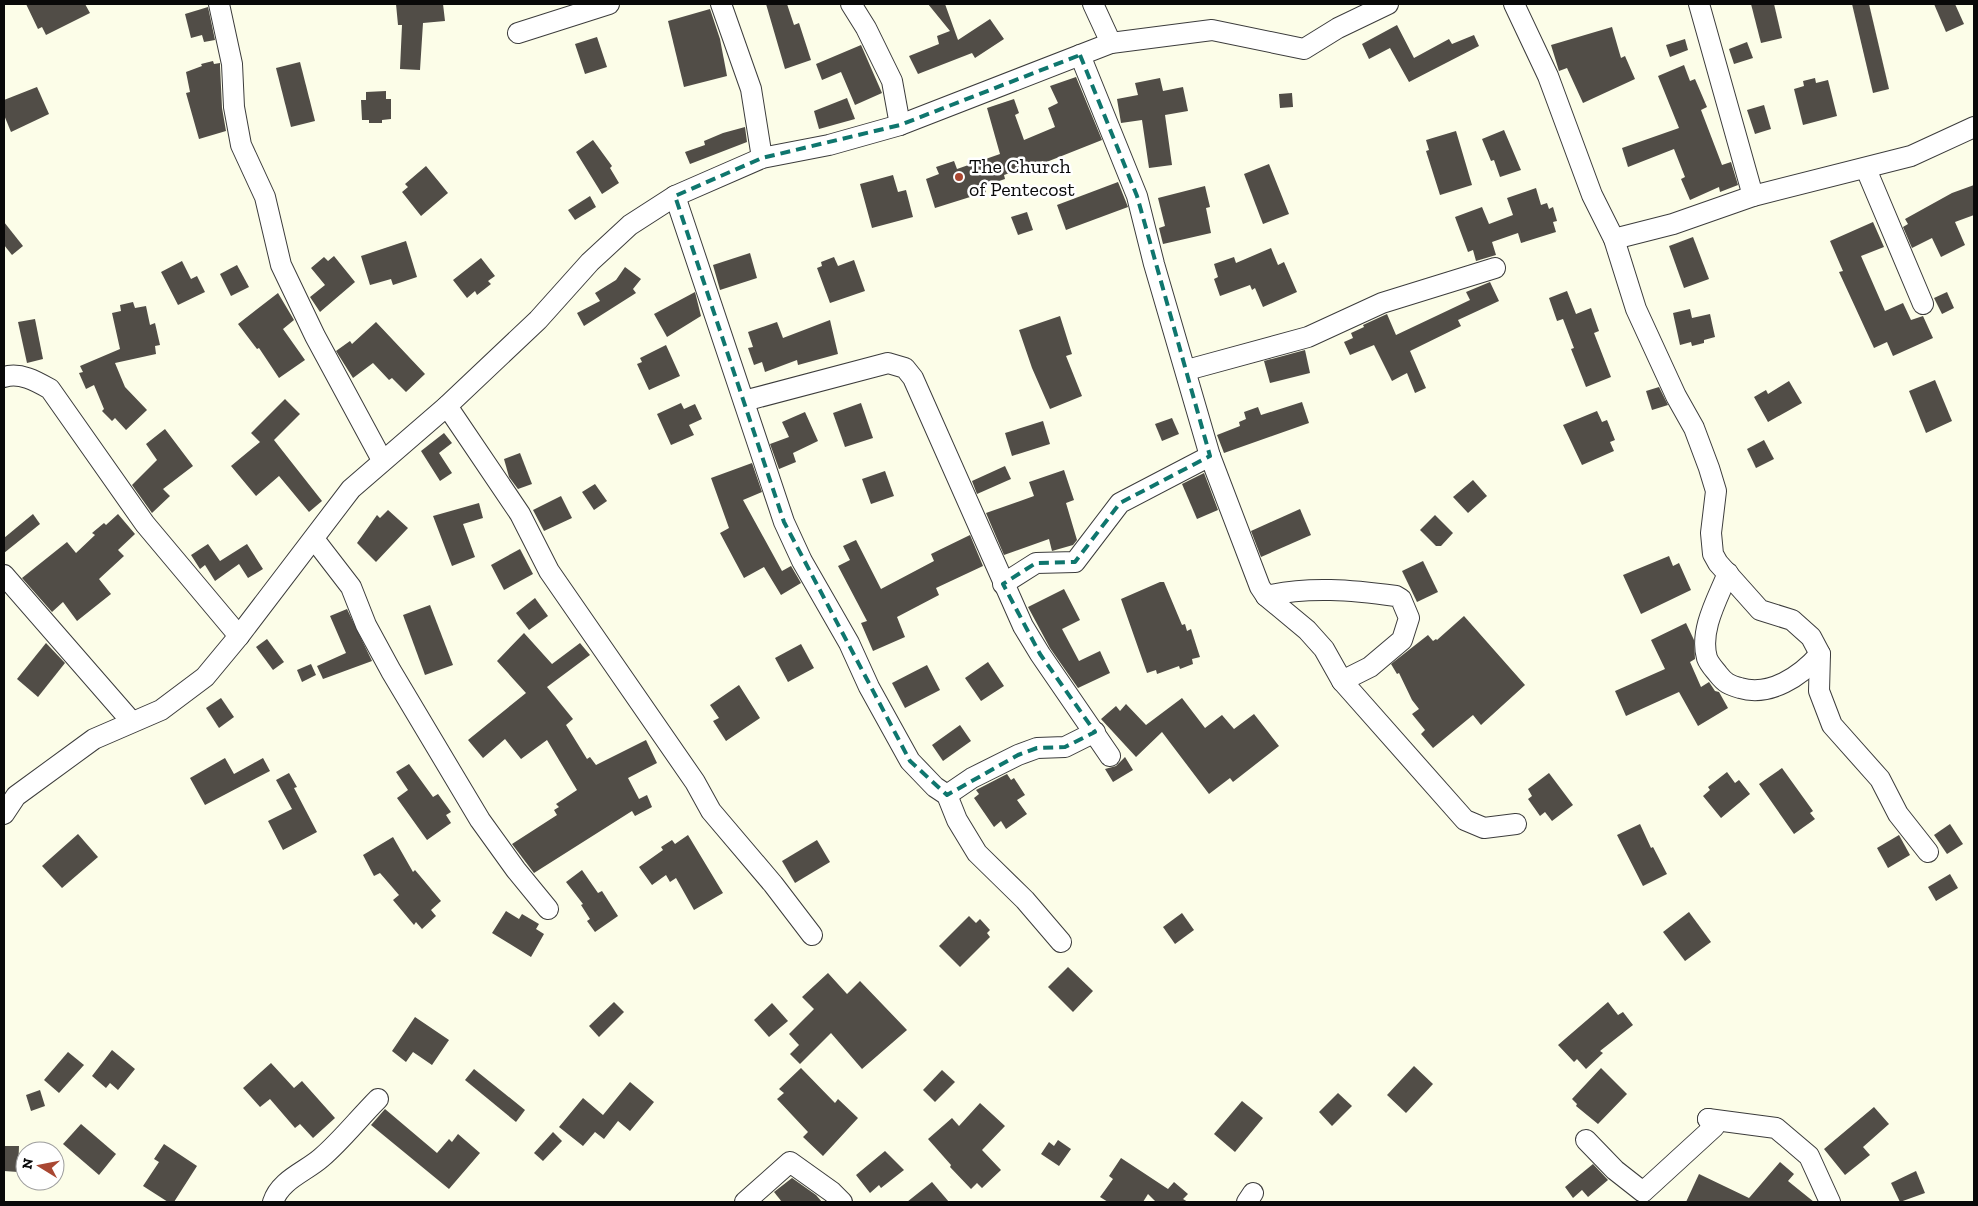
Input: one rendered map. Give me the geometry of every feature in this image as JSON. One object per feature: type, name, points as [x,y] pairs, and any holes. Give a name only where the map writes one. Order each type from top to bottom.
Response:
[{"type":"street","points":[[219,4],[232,64],[234,107],[241,145],[265,197],[282,265],[314,336],[382,460]]},
{"type":"street","points":[[518,34],[609,4]]},
{"type":"street","points":[[721,4],[751,89],[762,158]]},
{"type":"street","points":[[851,4],[866,28],[892,81],[900,126]]},
{"type":"street","points":[[1093,4],[1111,43]]},
{"type":"street","points":[[4,814],[16,796],[94,739],[161,710],[204,677],[239,636],[350,489],[447,406],[538,320],[590,262],[630,225],[675,196],[762,158],[829,145],[900,126],[1111,43],[1212,30],[1304,49],[1338,28],[1388,4]]},
{"type":"street","points":[[1514,4],[1548,76],[1592,195],[1614,238],[1636,309],[1676,396],[1694,428],[1709,468],[1716,491],[1710,533],[1713,554],[1760,610],[1792,620],[1811,636],[1820,654],[1819,691],[1832,725],[1880,779],[1898,814],[1928,852]]},
{"type":"street","points":[[1699,4],[1753,196]]},
{"type":"street","points":[[1080,55],[1137,196],[1154,264],[1187,370],[1210,456],[1253,573],[1266,596],[1307,630],[1324,648],[1342,681],[1464,820],[1484,828],[1516,824]]},
{"type":"street","points":[[1614,238],[1673,224],[1753,196],[1866,169],[1911,156],[1974,127]]},
{"type":"street","points":[[1866,169],[1923,304]]},
{"type":"street","points":[[675,196],[784,522],[802,560],[849,643],[869,687],[910,761],[935,787],[947,795],[957,820],[977,853],[1025,900],[1061,942]]},
{"type":"street","points":[[1187,370],[1308,337],[1382,303],[1496,268]]},
{"type":"street","points":[[744,401],[888,363],[905,368],[913,378],[1003,584],[1040,654],[1110,756]]},
{"type":"street","points":[[4,377],[10,375],[30,378],[50,389],[145,524],[239,636]]},
{"type":"street","points":[[447,406],[520,514],[549,571],[695,782],[710,811],[773,884],[812,936]]},
{"type":"street","points":[[1003,584],[1036,563],[1075,562],[1120,504],[1210,456]]},
{"type":"street","points":[[314,539],[351,587],[366,624],[391,671],[480,820],[516,870],[548,909]]},
{"type":"street","points":[[1728,573],[1709,620],[1707,638],[1707,659],[1725,683],[1753,692],[1769,689],[1809,666],[1820,654]]},
{"type":"street","points":[[4,576],[132,722]]},
{"type":"street","points":[[1266,596],[1288,591],[1335,588],[1396,596],[1401,599],[1409,618],[1402,640],[1370,667],[1342,681]]},
{"type":"street","points":[[947,795],[972,778],[1018,755],[1037,748],[1065,748],[1095,732]]},
{"type":"street","points":[[273,1202],[276,1194],[293,1178],[321,1159],[378,1099]]},
{"type":"street","points":[[1586,1140],[1615,1170],[1643,1192],[1714,1126],[1708,1119],[1776,1128],[1809,1156],[1830,1202]]},
{"type":"street","points":[[745,1202],[790,1162],[832,1192],[842,1202]]},
{"type":"highlighted area","points":[[1080,55],[1137,196],[1210,456],[1120,503],[1075,562],[1036,563],[1003,584],[1040,654],[1095,732],[1065,747],[1037,748],[1018,755],[947,795],[910,761],[784,522],[675,196],[762,158],[900,125]]},
{"type":"building","points":[[26,4],[85,4],[90,13],[46,35],[42,27],[38,29]]},
{"type":"building","points":[[396,4],[443,4],[445,21],[423,23],[420,70],[400,69],[402,25],[398,25]]},
{"type":"building","points":[[766,4],[787,4],[794,25],[799,23],[811,60],[785,69]]},
{"type":"building","points":[[928,4],[945,4],[958,40],[990,19],[1004,39],[975,58],[972,53],[918,74],[909,56],[939,44],[937,36],[950,31]]},
{"type":"building","points":[[1751,4],[1774,4],[1782,38],[1761,43]]},
{"type":"building","points":[[1852,4],[1869,4],[1889,89],[1873,93]]},
{"type":"building","points":[[1934,4],[1955,4],[1964,24],[1946,32]]},
{"type":"building","points":[[208,7],[215,40],[204,42],[202,35],[191,38],[185,14]]},
{"type":"building","points":[[710,9],[720,39],[727,76],[684,87],[668,21]]},
{"type":"building","points":[[1397,25],[1414,58],[1449,39],[1452,44],[1474,35],[1479,46],[1409,82],[1390,48],[1369,59],[1362,44]]},
{"type":"building","points":[[1612,27],[1621,58],[1625,56],[1635,79],[1583,103],[1567,68],[1559,71],[1551,45]]},
{"type":"building","points":[[597,37],[607,67],[585,74],[575,44]]},
{"type":"building","points":[[1685,39],[1688,50],[1670,57],[1666,45]]},
{"type":"building","points":[[1747,42],[1753,58],[1734,64],[1729,49]]},
{"type":"building","points":[[861,45],[882,93],[855,105],[841,72],[822,80],[816,64]]},
{"type":"building","points":[[213,61],[214,64],[220,63],[222,108],[226,131],[199,139],[186,93],[190,92],[186,72],[202,66],[201,64]]},
{"type":"building","points":[[300,62],[315,121],[291,127],[276,68]]},
{"type":"building","points":[[1684,65],[1690,81],[1695,79],[1707,107],[1701,110],[1722,165],[1731,162],[1738,185],[1720,192],[1719,187],[1690,200],[1681,179],[1685,177],[1674,149],[1628,167],[1622,148],[1679,128],[1658,76]]},
{"type":"building","points":[[1076,77],[1102,140],[1044,163],[1043,161],[1004,175],[1005,179],[984,186],[986,192],[935,208],[926,179],[939,174],[936,167],[954,161],[957,169],[1000,154],[987,108],[1014,99],[1019,113],[1015,115],[1024,140],[1055,127],[1048,108],[1058,103],[1050,86]]},
{"type":"building","points":[[1160,78],[1163,91],[1183,87],[1188,111],[1165,115],[1172,165],[1149,168],[1142,120],[1121,123],[1117,99],[1138,95],[1135,83]]},
{"type":"building","points":[[1815,78],[1816,83],[1828,80],[1837,116],[1803,125],[1794,89],[1804,86],[1803,81]]},
{"type":"building","points":[[37,87],[49,114],[11,132],[4,115],[4,100]]},
{"type":"building","points":[[386,91],[386,99],[391,99],[391,119],[382,120],[382,123],[369,123],[369,120],[362,120],[361,100],[366,100],[366,92]]},
{"type":"building","points":[[1292,93],[1293,107],[1280,108],[1279,94]]},
{"type":"building","points":[[847,98],[855,119],[819,129],[814,111]]},
{"type":"building","points":[[1764,105],[1771,129],[1755,134],[1747,110]]},
{"type":"building","points":[[745,127],[747,142],[690,164],[685,152],[705,145],[704,141],[723,133]]},
{"type":"building","points":[[1504,130],[1521,170],[1500,177],[1494,160],[1491,161],[1482,139]]},
{"type":"building","points":[[1456,131],[1472,185],[1440,195],[1426,151],[1429,150],[1426,140]]},
{"type":"building","points":[[593,140],[612,166],[610,168],[619,183],[602,194],[576,152]]},
{"type":"building","points":[[1269,164],[1289,214],[1263,224],[1244,174]]},
{"type":"building","points":[[426,166],[448,193],[421,216],[402,192],[408,187],[405,184]]},
{"type":"building","points":[[893,175],[898,192],[906,190],[913,217],[872,228],[860,184]]},
{"type":"building","points":[[1118,182],[1128,207],[1066,230],[1057,205]]},
{"type":"building","points":[[1974,185],[1974,215],[1955,222],[1965,245],[1941,257],[1932,238],[1912,248],[1903,227],[1908,224],[1905,219],[1952,193]]},
{"type":"building","points":[[1205,186],[1210,207],[1206,208],[1211,233],[1163,244],[1159,228],[1165,226],[1158,198]]},
{"type":"building","points":[[1536,188],[1541,205],[1547,203],[1549,209],[1553,207],[1557,221],[1553,222],[1556,232],[1521,243],[1518,233],[1492,242],[1496,255],[1476,261],[1473,250],[1468,252],[1455,217],[1482,207],[1489,224],[1513,215],[1507,198]]},
{"type":"building","points":[[590,196],[596,207],[575,220],[568,210]]},
{"type":"building","points":[[1027,212],[1033,230],[1018,235],[1011,217]]},
{"type":"building","points":[[4,222],[23,246],[12,255],[4,245]]},
{"type":"building","points":[[1873,222],[1884,247],[1861,256],[1885,311],[1903,303],[1911,320],[1923,316],[1933,338],[1893,356],[1887,342],[1874,348],[1839,272],[1843,271],[1830,241]]},
{"type":"building","points":[[1693,237],[1709,279],[1684,288],[1669,246]]},
{"type":"building","points":[[406,241],[417,277],[393,285],[391,279],[370,285],[361,256]]},
{"type":"building","points":[[1271,248],[1278,265],[1284,262],[1297,292],[1263,307],[1255,288],[1252,290],[1250,285],[1220,296],[1214,279],[1218,277],[1214,264],[1234,257],[1236,263]]},
{"type":"building","points":[[750,253],[757,278],[720,290],[713,265]]},
{"type":"building","points":[[334,256],[355,282],[320,312],[310,297],[325,285],[311,268],[324,257],[328,261]]},
{"type":"building","points":[[834,257],[838,266],[854,260],[865,291],[830,303],[817,268],[822,266],[821,262]]},
{"type":"building","points":[[481,258],[495,276],[488,281],[491,284],[477,295],[475,291],[467,298],[453,280]]},
{"type":"building","points":[[182,261],[191,279],[197,276],[205,292],[178,305],[161,272]]},
{"type":"building","points":[[237,265],[249,287],[231,296],[220,274]]},
{"type":"building","points":[[625,267],[641,279],[633,289],[636,293],[584,326],[577,313],[600,301],[595,293],[616,280]]},
{"type":"building","points":[[1490,282],[1499,301],[1458,320],[1461,326],[1410,351],[1426,388],[1415,393],[1407,373],[1392,381],[1374,345],[1350,355],[1344,342],[1353,338],[1351,333],[1364,327],[1363,325],[1387,314],[1396,335],[1470,300],[1466,292]]},
{"type":"building","points":[[1567,291],[1576,314],[1591,308],[1599,331],[1594,333],[1611,377],[1586,387],[1571,349],[1574,348],[1563,319],[1557,321],[1549,298]]},
{"type":"building","points":[[695,292],[701,316],[667,337],[654,314]]},
{"type":"building","points":[[1947,292],[1954,308],[1942,314],[1934,298]]},
{"type":"building","points":[[278,293],[294,320],[283,329],[305,360],[279,378],[259,348],[257,349],[238,324]]},
{"type":"building","points":[[133,302],[135,308],[146,306],[150,325],[155,323],[160,345],[155,346],[156,354],[115,363],[125,387],[147,410],[126,430],[115,418],[112,421],[102,411],[104,409],[94,385],[86,389],[79,373],[83,372],[80,366],[120,349],[112,313],[121,311],[120,305]]},
{"type":"building","points":[[1690,309],[1692,318],[1710,314],[1715,337],[1704,340],[1704,343],[1692,346],[1691,342],[1680,345],[1673,313]]},
{"type":"building","points":[[1060,316],[1072,354],[1066,356],[1082,396],[1050,409],[1032,368],[1019,330]]},
{"type":"building","points":[[35,319],[43,359],[27,363],[18,322]]},
{"type":"building","points":[[830,320],[838,354],[798,365],[797,360],[765,372],[762,362],[754,365],[748,348],[753,347],[748,332],[777,322],[783,338]]},
{"type":"building","points":[[376,322],[425,374],[406,392],[392,378],[389,380],[373,363],[353,378],[336,351],[350,341],[352,344]]},
{"type":"building","points":[[666,345],[680,376],[649,390],[637,364],[642,362],[640,358]]},
{"type":"building","points":[[1305,350],[1310,373],[1270,383],[1264,361]]},
{"type":"building","points":[[1935,380],[1952,421],[1926,433],[1909,391]]},
{"type":"building","points":[[1789,381],[1802,403],[1768,422],[1754,397],[1766,390],[1768,394]]},
{"type":"building","points":[[1659,387],[1668,405],[1652,410],[1646,391]]},
{"type":"building","points":[[285,399],[300,414],[274,440],[322,501],[309,512],[279,476],[256,496],[231,466],[260,442],[251,433]]},
{"type":"building","points":[[1302,402],[1309,423],[1224,453],[1217,435],[1240,426],[1239,422],[1246,419],[1244,412],[1258,407],[1261,415]]},
{"type":"building","points":[[681,403],[684,409],[695,404],[702,419],[689,425],[694,435],[671,445],[657,414]]},
{"type":"building","points":[[861,403],[873,438],[845,447],[833,413]]},
{"type":"building","points":[[1597,411],[1602,422],[1607,420],[1615,440],[1610,442],[1614,451],[1582,465],[1563,425]]},
{"type":"building","points":[[805,412],[818,441],[793,453],[796,462],[779,469],[770,444],[789,437],[782,422]]},
{"type":"building","points":[[1172,418],[1179,434],[1162,441],[1155,424]]},
{"type":"building","points":[[1043,421],[1050,444],[1012,456],[1005,433]]},
{"type":"building","points":[[165,429],[193,466],[163,489],[170,496],[152,513],[132,485],[157,460],[146,444]]},
{"type":"building","points":[[444,433],[452,443],[439,453],[452,473],[440,481],[421,451]]},
{"type":"building","points":[[1764,440],[1774,459],[1756,468],[1747,449]]},
{"type":"building","points":[[520,453],[532,484],[518,489],[509,477],[504,459]]},
{"type":"building","points":[[752,463],[762,492],[743,500],[782,571],[791,566],[801,583],[781,595],[764,567],[744,578],[720,533],[729,528],[711,478]]},
{"type":"building","points":[[1005,466],[1011,479],[977,494],[972,481]]},
{"type":"building","points":[[1064,470],[1074,500],[1066,503],[1077,540],[1073,545],[1052,551],[1049,539],[1004,555],[986,513],[1034,496],[1029,482]]},
{"type":"building","points":[[885,471],[894,496],[871,504],[862,479]]},
{"type":"building","points":[[1204,473],[1218,510],[1197,519],[1182,484]]},
{"type":"building","points":[[1473,480],[1487,496],[1468,513],[1453,497]]},
{"type":"building","points":[[595,484],[607,501],[594,510],[582,492]]},
{"type":"building","points":[[561,496],[572,518],[544,531],[533,510]]},
{"type":"building","points":[[479,503],[483,518],[463,524],[475,557],[452,566],[433,516]]},
{"type":"building","points":[[1300,509],[1311,535],[1261,557],[1251,531]]},
{"type":"building","points":[[388,510],[408,528],[376,562],[357,543],[377,515],[380,518]]},
{"type":"building","points":[[33,514],[40,524],[4,553],[4,538]]},
{"type":"building","points":[[118,514],[135,534],[118,550],[124,556],[99,579],[111,594],[77,621],[63,602],[52,612],[22,578],[67,542],[76,553],[95,535],[92,533],[104,523],[106,525]]},
{"type":"building","points":[[1435,515],[1453,533],[1441,546],[1436,546],[1420,530]]},
{"type":"building","points":[[970,535],[983,566],[936,588],[939,595],[897,617],[905,637],[873,651],[861,623],[867,621],[838,566],[850,560],[843,546],[856,540],[881,589],[934,561],[931,554]]},
{"type":"building","points":[[208,544],[220,561],[247,544],[263,569],[248,578],[239,564],[215,581],[205,565],[200,569],[191,555]]},
{"type":"building","points":[[520,549],[533,574],[504,590],[491,565]]},
{"type":"building","points":[[1669,556],[1673,566],[1679,563],[1691,590],[1641,614],[1623,575]]},
{"type":"building","points":[[1423,561],[1438,592],[1417,602],[1402,571]]},
{"type":"building","points":[[1164,582],[1182,625],[1185,624],[1187,631],[1191,629],[1200,657],[1192,659],[1193,664],[1180,669],[1179,666],[1157,674],[1156,670],[1147,673],[1121,599]]},
{"type":"building","points":[[1064,589],[1080,620],[1062,629],[1079,661],[1100,651],[1110,673],[1078,688],[1050,648],[1028,607]]},
{"type":"building","points":[[535,598],[548,616],[529,630],[516,613]]},
{"type":"building","points":[[430,605],[453,665],[425,675],[403,615]]},
{"type":"building","points":[[347,609],[372,661],[323,679],[317,666],[346,653],[330,616]]},
{"type":"building","points":[[1464,616],[1525,685],[1481,725],[1473,715],[1433,748],[1421,734],[1425,730],[1412,714],[1419,709],[1412,700],[1399,673],[1397,674],[1391,664],[1428,635],[1433,641],[1437,640]]},
{"type":"building","points":[[1686,623],[1694,640],[1695,659],[1690,662],[1701,687],[1709,682],[1715,691],[1719,692],[1728,708],[1698,726],[1679,692],[1626,716],[1615,691],[1665,669],[1651,640]]},
{"type":"building","points":[[524,633],[552,664],[580,643],[590,655],[547,687],[573,719],[566,725],[587,759],[590,757],[596,765],[646,740],[657,763],[628,778],[639,799],[647,795],[652,807],[635,816],[632,811],[534,873],[512,844],[557,815],[554,810],[559,807],[556,804],[577,790],[547,740],[521,759],[505,739],[483,758],[468,740],[526,693],[497,661]]},
{"type":"building","points":[[267,639],[284,662],[273,670],[256,647]]},
{"type":"building","points":[[46,643],[65,663],[38,697],[17,679]]},
{"type":"building","points":[[801,644],[814,668],[788,682],[775,658]]},
{"type":"building","points":[[988,662],[1004,686],[981,701],[965,678]]},
{"type":"building","points":[[311,664],[316,675],[302,682],[297,670]]},
{"type":"building","points":[[927,665],[940,690],[905,708],[892,683]]},
{"type":"building","points":[[739,685],[760,718],[726,741],[713,721],[719,718],[710,705]]},
{"type":"building","points":[[221,698],[234,717],[219,728],[206,708]]},
{"type":"building","points":[[1182,698],[1205,728],[1222,715],[1234,729],[1254,714],[1279,746],[1233,782],[1230,778],[1209,794],[1162,732],[1136,757],[1101,719],[1116,706],[1120,711],[1126,704],[1146,725]]},
{"type":"building","points":[[960,725],[971,741],[943,761],[932,745]]},
{"type":"building","points":[[1125,757],[1133,770],[1113,782],[1105,769],[1116,766]]},
{"type":"building","points":[[225,758],[234,774],[263,758],[270,771],[205,805],[190,778]]},
{"type":"building","points":[[409,764],[433,797],[438,794],[451,812],[446,815],[451,823],[427,840],[397,798],[408,790],[396,772]]},
{"type":"building","points":[[1782,768],[1813,811],[1810,813],[1815,819],[1794,834],[1759,784]]},
{"type":"building","points":[[1727,772],[1735,783],[1739,780],[1750,794],[1721,818],[1703,796],[1710,790],[1708,787]]},
{"type":"building","points":[[289,773],[297,787],[294,788],[317,832],[283,850],[268,821],[292,809],[276,780]]},
{"type":"building","points":[[1549,773],[1573,805],[1552,821],[1545,812],[1540,816],[1528,799],[1532,796],[1528,789]]},
{"type":"building","points":[[1007,774],[1011,780],[1014,778],[1025,795],[1017,800],[1027,814],[1006,829],[1001,821],[994,827],[974,798],[979,794],[976,790]]},
{"type":"building","points":[[1640,824],[1651,848],[1653,847],[1667,874],[1643,886],[1617,835]]},
{"type":"building","points":[[1950,824],[1963,844],[1947,854],[1934,835]]},
{"type":"building","points":[[78,834],[98,857],[62,888],[42,866]]},
{"type":"building","points":[[688,835],[723,893],[694,910],[676,878],[670,882],[666,875],[652,885],[639,867],[663,850],[661,847],[672,840],[675,844]]},
{"type":"building","points":[[1899,835],[1910,855],[1888,868],[1877,848]]},
{"type":"building","points":[[393,837],[413,872],[415,870],[441,901],[431,910],[436,916],[422,929],[416,922],[414,925],[393,900],[399,895],[380,873],[374,876],[363,855]]},
{"type":"building","points":[[817,840],[830,862],[795,883],[782,861]]},
{"type":"building","points":[[582,870],[598,893],[602,891],[618,916],[595,932],[587,921],[590,919],[581,905],[583,904],[566,882]]},
{"type":"building","points":[[1950,874],[1958,888],[1936,901],[1928,887]]},
{"type":"building","points":[[506,911],[519,919],[522,914],[539,924],[536,929],[544,934],[531,957],[492,933]]},
{"type":"building","points":[[1689,912],[1711,942],[1685,961],[1663,932]]},
{"type":"building","points":[[1182,913],[1194,930],[1175,944],[1163,927]]},
{"type":"building","points":[[969,916],[976,923],[980,919],[990,930],[987,933],[990,937],[960,967],[939,946]]},
{"type":"building","points":[[1068,967],[1093,991],[1073,1012],[1048,987]]},
{"type":"building","points":[[828,973],[847,994],[860,981],[907,1030],[862,1069],[831,1033],[800,1064],[790,1054],[799,1045],[789,1034],[814,1009],[802,997]]},
{"type":"building","points":[[614,1002],[624,1012],[599,1037],[589,1026]]},
{"type":"building","points":[[1608,1002],[1618,1015],[1623,1012],[1633,1025],[1600,1051],[1603,1053],[1586,1069],[1577,1059],[1574,1062],[1558,1045]]},
{"type":"building","points":[[772,1003],[788,1021],[769,1037],[754,1020]]},
{"type":"building","points":[[415,1017],[449,1040],[432,1065],[413,1052],[406,1062],[392,1051]]},
{"type":"building","points":[[112,1050],[135,1069],[118,1090],[110,1083],[106,1088],[92,1076]]},
{"type":"building","points":[[68,1052],[84,1065],[59,1093],[44,1080]]},
{"type":"building","points":[[271,1063],[294,1088],[302,1081],[335,1118],[313,1138],[300,1124],[295,1128],[270,1099],[260,1107],[243,1088]]},
{"type":"building","points":[[1414,1066],[1433,1084],[1406,1113],[1387,1095]]},
{"type":"building","points":[[801,1068],[835,1103],[838,1099],[858,1118],[823,1156],[803,1137],[808,1132],[777,1099],[784,1093],[779,1089]]},
{"type":"building","points":[[1601,1068],[1627,1094],[1598,1124],[1576,1106],[1577,1104],[1572,1099]]},
{"type":"building","points":[[474,1069],[525,1110],[516,1122],[465,1080]]},
{"type":"building","points":[[942,1070],[955,1082],[935,1102],[923,1090]]},
{"type":"building","points":[[630,1082],[654,1102],[630,1131],[618,1121],[604,1139],[595,1132],[583,1146],[559,1127],[583,1098],[603,1115]]},
{"type":"building","points":[[40,1090],[45,1106],[31,1111],[26,1095]]},
{"type":"building","points":[[1338,1093],[1352,1106],[1332,1126],[1319,1112]]},
{"type":"building","points":[[1242,1101],[1263,1118],[1235,1152],[1214,1134]]},
{"type":"building","points":[[980,1103],[1005,1126],[982,1150],[1001,1170],[982,1188],[977,1183],[971,1189],[950,1167],[951,1165],[928,1139],[952,1118],[959,1126]]},
{"type":"building","points":[[1874,1107],[1889,1124],[1863,1147],[1870,1155],[1845,1175],[1824,1149]]},
{"type":"building","points":[[385,1109],[437,1153],[449,1139],[452,1142],[458,1134],[480,1153],[449,1189],[371,1125]]},
{"type":"building","points":[[81,1124],[116,1154],[99,1175],[65,1146],[65,1142]]},
{"type":"building","points":[[553,1132],[562,1141],[543,1161],[534,1153]]},
{"type":"building","points":[[1058,1140],[1071,1149],[1059,1166],[1041,1154],[1049,1142],[1054,1146]]},
{"type":"building","points":[[164,1144],[197,1166],[174,1202],[168,1202],[143,1186],[159,1162],[154,1159]]},
{"type":"building","points":[[4,1146],[15,1146],[15,1172],[4,1171]]},
{"type":"building","points":[[885,1151],[904,1170],[881,1188],[879,1185],[870,1193],[856,1175]]},
{"type":"building","points":[[1121,1158],[1168,1189],[1174,1182],[1188,1194],[1183,1199],[1188,1202],[1156,1202],[1148,1194],[1143,1202],[1108,1202],[1100,1197],[1113,1179],[1109,1176]]},
{"type":"building","points":[[1780,1162],[1794,1174],[1788,1181],[1814,1202],[1686,1202],[1699,1174],[1749,1198]]},
{"type":"building","points":[[1593,1164],[1608,1180],[1588,1197],[1582,1190],[1573,1198],[1565,1187]]},
{"type":"building","points":[[1916,1171],[1925,1193],[1900,1202],[1891,1183]]},
{"type":"building","points":[[792,1178],[816,1195],[822,1202],[782,1202],[774,1192]]},
{"type":"building","points":[[932,1182],[949,1202],[907,1202]]},
{"type":"place","name":"The Church of Pentecost","points":[[959,177]]}]
